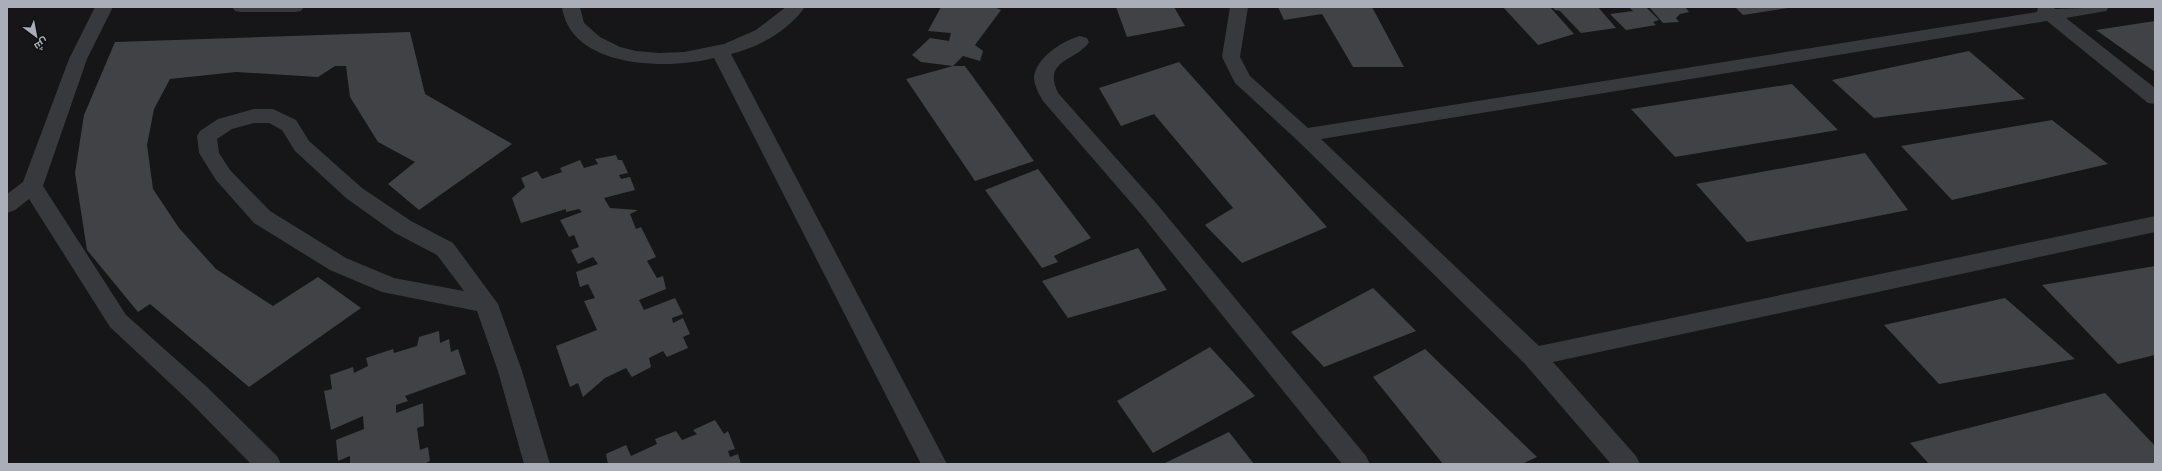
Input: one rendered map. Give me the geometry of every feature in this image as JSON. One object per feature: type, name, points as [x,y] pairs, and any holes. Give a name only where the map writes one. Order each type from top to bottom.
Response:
[{"type":"street","points":[[7,205],[32,186],[58,118],[78,59],[104,7]]},
{"type":"street","points":[[240,7],[296,7]]},
{"type":"street","points":[[571,7],[576,26],[596,44],[630,56],[671,59],[720,51],[750,41],[779,24],[796,7]]},
{"type":"street","points":[[1239,7],[1231,57],[1242,79],[1304,135],[1534,356],[1626,464]]},
{"type":"street","points":[[1304,135],[2047,11],[2100,7]]},
{"type":"street","points":[[2047,11],[2155,98]]},
{"type":"street","points":[[1080,42],[1055,58],[1045,70],[1043,77],[1044,84],[1050,96],[1148,208],[1356,464]]},
{"type":"street","points":[[720,51],[934,464]]},
{"type":"street","points":[[486,304],[390,286],[338,264],[262,217],[223,175],[209,153],[207,136],[225,124],[254,116],[273,116],[289,125],[302,146],[354,193],[403,227],[445,249],[486,304],[510,371],[536,464]]},
{"type":"street","points":[[32,186],[118,321],[198,394],[268,464]]},
{"type":"street","points":[[1534,356],[2155,224]]},
{"type":"building","points":[[941,7],[994,7],[1001,10],[975,45],[983,51],[980,61],[963,56],[953,66],[921,62],[912,55],[930,38],[949,41],[951,33],[928,31]]},
{"type":"building","points":[[1116,7],[1174,7],[1185,26],[1127,37]]},
{"type":"building","points":[[1278,7],[1372,7],[1404,67],[1353,67],[1322,14],[1284,20]]},
{"type":"building","points":[[1503,7],[1550,7],[1574,34],[1538,45]]},
{"type":"building","points":[[1552,7],[1598,7],[1616,28],[1581,33],[1560,11],[1555,10]]},
{"type":"building","points":[[1629,7],[1646,7],[1659,20],[1653,22],[1656,25],[1626,30],[1610,14],[1633,11]]},
{"type":"building","points":[[1649,7],[1685,7],[1689,12],[1680,14],[1676,18],[1679,22],[1663,23]]},
{"type":"building","points":[[1735,7],[1788,7],[1788,8],[1743,15]]},
{"type":"building","points":[[2155,21],[2155,72],[2096,30]]},
{"type":"building","points":[[410,32],[425,94],[512,144],[419,210],[388,184],[415,162],[378,142],[350,97],[346,66],[335,66],[318,77],[236,72],[170,79],[154,109],[147,145],[153,189],[179,228],[216,269],[273,306],[318,277],[361,308],[249,387],[150,304],[138,312],[87,250],[75,173],[84,115],[115,42]]},
{"type":"building","points":[[1969,51],[2025,99],[1874,118],[1832,80]]},
{"type":"building","points":[[1179,62],[1327,227],[1242,263],[1205,225],[1233,208],[1154,114],[1121,126],[1099,88]]},
{"type":"building","points":[[953,66],[965,66],[1034,161],[975,181],[906,79]]},
{"type":"building","points":[[1792,84],[1838,130],[1675,157],[1631,109]]},
{"type":"building","points":[[2052,120],[2108,164],[1952,200],[1901,146]]},
{"type":"building","points":[[1865,153],[1908,210],[1747,242],[1696,184]]},
{"type":"building","points":[[616,155],[618,160],[622,160],[628,173],[619,175],[621,179],[630,177],[635,190],[604,198],[610,208],[638,210],[630,214],[636,229],[641,227],[656,257],[647,261],[657,278],[663,276],[666,289],[639,300],[644,310],[675,298],[683,314],[672,318],[673,323],[683,318],[690,334],[683,337],[688,348],[667,357],[663,351],[649,358],[651,367],[632,377],[626,368],[605,378],[583,397],[578,383],[570,387],[556,346],[597,330],[584,301],[595,298],[588,284],[580,287],[576,272],[598,264],[593,257],[578,264],[571,250],[579,247],[574,235],[569,237],[560,220],[582,212],[579,209],[566,212],[566,209],[521,223],[512,198],[525,187],[521,178],[537,171],[542,179],[562,172],[560,168],[580,160],[584,168],[598,164],[595,159]]},
{"type":"building","points":[[1038,169],[1091,238],[1054,256],[1058,262],[1042,268],[985,190]]},
{"type":"building","points":[[1138,248],[1167,290],[1068,318],[1042,281]]},
{"type":"building","points":[[2155,266],[2155,355],[2118,364],[2042,285]]},
{"type":"building","points":[[1373,288],[1416,331],[1324,367],[1291,332]]},
{"type":"building","points":[[2005,298],[2075,359],[1939,384],[1884,325]]},
{"type":"building","points":[[439,331],[440,343],[449,339],[451,352],[458,349],[466,374],[405,396],[408,401],[396,405],[396,413],[423,403],[424,426],[417,428],[420,450],[428,447],[430,461],[424,464],[350,464],[350,456],[338,461],[336,440],[364,429],[363,416],[331,430],[324,391],[332,389],[330,375],[353,367],[354,373],[368,366],[366,358],[393,349],[394,353],[417,346],[419,337]]},
{"type":"building","points":[[1210,347],[1255,396],[1153,453],[1117,401]]},
{"type":"building","points":[[1425,349],[1537,457],[1522,464],[1443,464],[1373,377]]},
{"type":"building","points":[[2105,393],[2155,446],[2155,464],[1929,464],[1910,443]]},
{"type":"building","points":[[715,420],[724,434],[728,431],[735,449],[728,451],[730,457],[738,454],[741,464],[608,464],[606,454],[626,445],[631,456],[657,444],[655,439],[676,431],[682,440],[697,434],[693,430]]},
{"type":"building","points":[[1229,432],[1254,464],[1163,464]]}]
